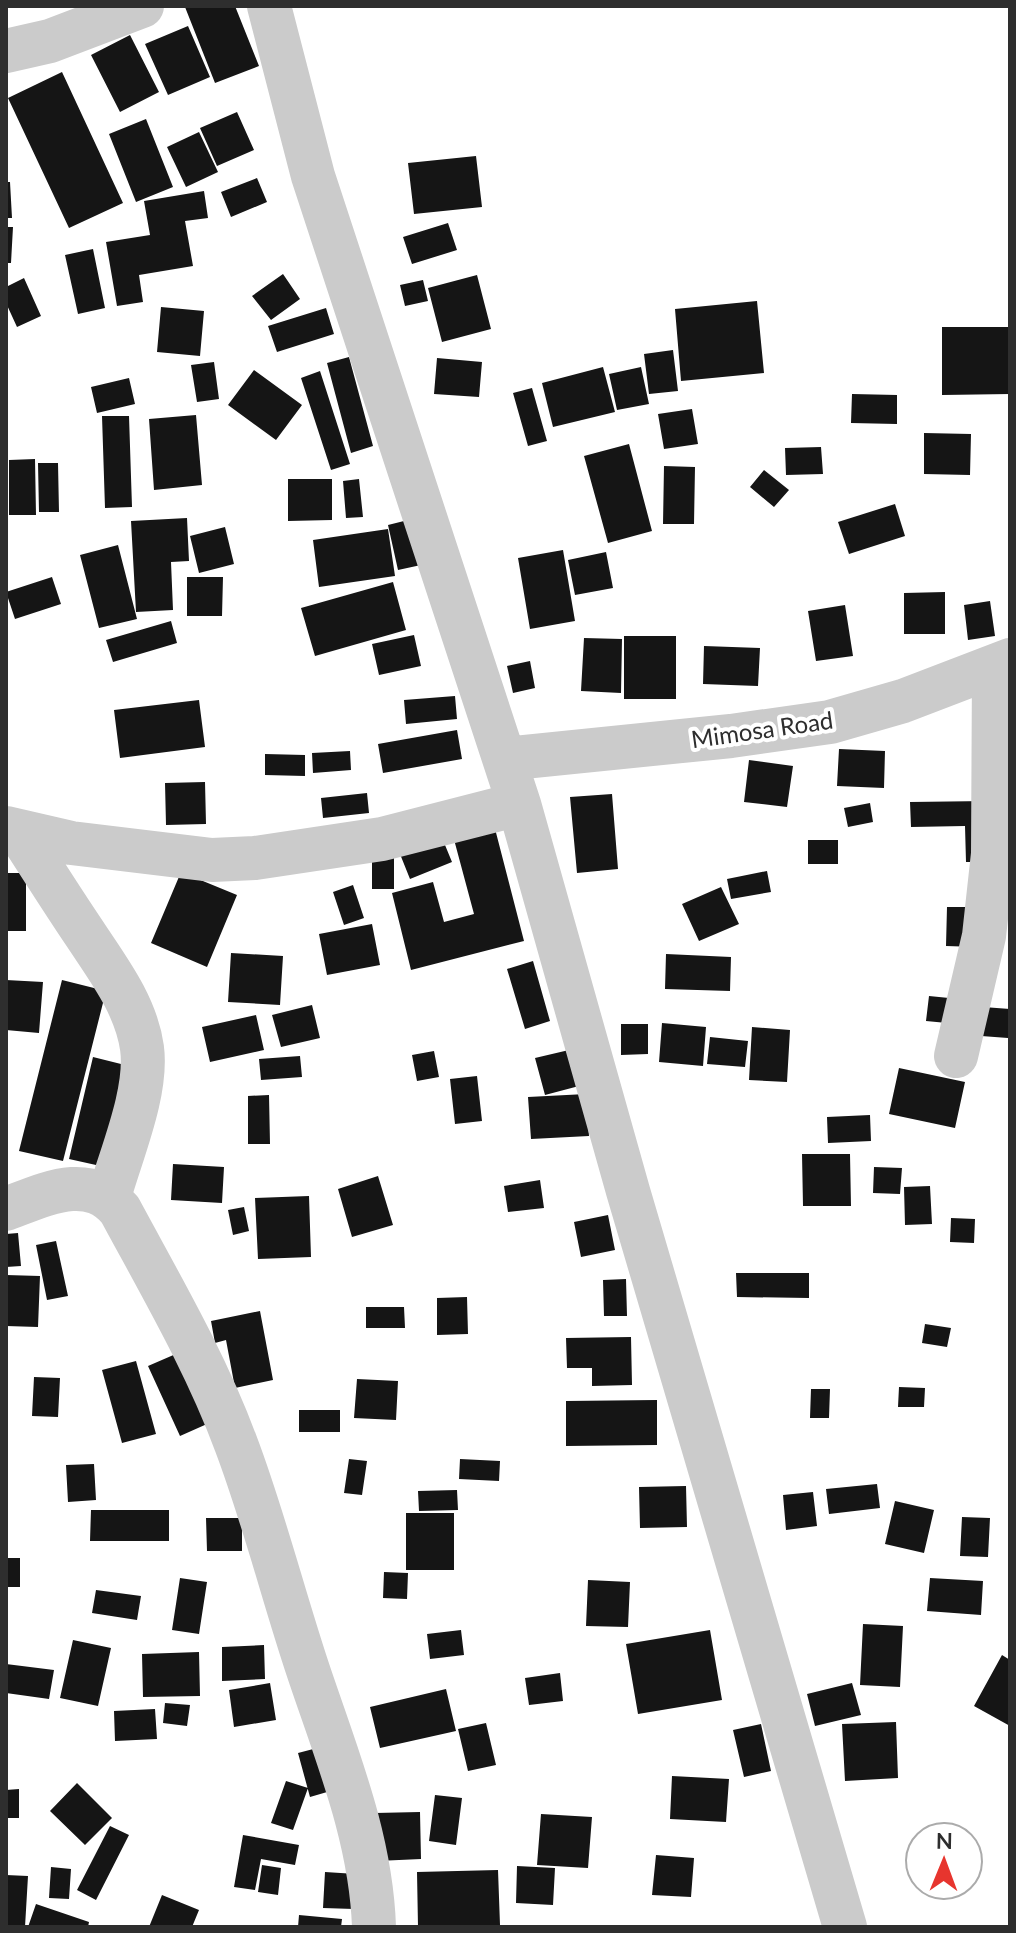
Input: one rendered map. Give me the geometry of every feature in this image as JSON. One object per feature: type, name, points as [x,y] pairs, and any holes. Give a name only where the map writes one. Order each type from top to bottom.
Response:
[{"type":"street","points":[[6,51],[50,41],[142,6]]},
{"type":"street","points":[[269,6],[313,176],[519,804],[724,1523],[845,1927]]},
{"type":"street","points":[[956,1056],[984,936],[993,854],[1002,664]]},
{"type":"street","name":"Mimosa Road","points":[[505,759],[731,736],[830,722],[903,701],[1002,664]]},
{"type":"street","points":[[12,830],[71,843],[159,855],[212,860],[255,858],[382,839],[519,804]]},
{"type":"street","points":[[12,830],[119,986],[134,1018],[142,1049],[142,1076],[109,1197]]},
{"type":"street","points":[[6,1209],[46,1194],[80,1189],[96,1190],[109,1197],[120,1210],[181,1323],[235,1441],[361,1828],[369,1868],[374,1927]]},
{"type":"building","points":[[235,6],[259,66],[215,83],[185,7]]},
{"type":"building","points":[[188,26],[210,77],[168,95],[145,44]]},
{"type":"building","points":[[130,35],[159,92],[120,112],[91,55]]},
{"type":"building","points":[[62,72],[123,203],[69,228],[8,98]]},
{"type":"building","points":[[237,112],[254,150],[217,166],[200,128]]},
{"type":"building","points":[[146,119],[173,187],[136,202],[109,134]]},
{"type":"building","points":[[199,132],[218,172],[186,187],[167,147]]},
{"type":"building","points":[[476,156],[482,207],[414,214],[408,163]]},
{"type":"building","points":[[257,178],[267,202],[231,217],[221,192]]},
{"type":"building","points":[[6,182],[10,182],[12,218],[6,218]]},
{"type":"building","points":[[204,191],[208,218],[185,221],[193,266],[139,275],[143,302],[117,306],[106,242],[150,235],[144,201]]},
{"type":"building","points":[[448,223],[457,250],[412,264],[403,237]]},
{"type":"building","points":[[6,227],[13,227],[11,263],[6,263]]},
{"type":"building","points":[[93,249],[105,308],[78,314],[65,255]]},
{"type":"building","points":[[283,274],[300,299],[271,320],[252,296]]},
{"type":"building","points":[[477,275],[491,329],[442,342],[428,288]]},
{"type":"building","points":[[24,278],[41,316],[17,327],[6,303],[6,287]]},
{"type":"building","points":[[423,280],[428,301],[405,306],[400,285]]},
{"type":"building","points":[[757,301],[764,373],[681,381],[675,309]]},
{"type":"building","points":[[161,307],[204,311],[200,356],[157,352]]},
{"type":"building","points":[[326,308],[334,334],[277,352],[268,326]]},
{"type":"building","points":[[942,327],[1010,327],[1010,394],[942,395]]},
{"type":"building","points":[[673,350],[678,391],[649,394],[644,354]]},
{"type":"building","points":[[349,357],[373,446],[351,453],[327,363]]},
{"type":"building","points":[[437,358],[482,362],[479,397],[434,394]]},
{"type":"building","points":[[214,362],[219,399],[197,402],[191,365]]},
{"type":"building","points":[[603,367],[615,412],[553,427],[542,383]]},
{"type":"building","points":[[641,367],[649,404],[617,410],[609,374]]},
{"type":"building","points":[[254,370],[302,405],[276,440],[228,405]]},
{"type":"building","points":[[320,371],[350,464],[331,470],[301,378]]},
{"type":"building","points":[[129,378],[135,404],[97,413],[91,387]]},
{"type":"building","points":[[532,388],[547,441],[528,446],[513,393]]},
{"type":"building","points":[[852,394],[897,395],[897,424],[851,423]]},
{"type":"building","points":[[692,409],[698,444],[664,449],[658,414]]},
{"type":"building","points":[[196,415],[202,485],[154,490],[149,419]]},
{"type":"building","points":[[102,416],[129,416],[132,507],[105,508]]},
{"type":"building","points":[[924,433],[971,434],[970,475],[924,474]]},
{"type":"building","points":[[629,444],[652,531],[608,543],[584,456]]},
{"type":"building","points":[[821,447],[823,474],[786,475],[785,448]]},
{"type":"building","points":[[35,459],[36,515],[9,515],[9,460]]},
{"type":"building","points":[[38,463],[58,463],[59,512],[39,512]]},
{"type":"building","points":[[664,466],[695,467],[694,524],[663,524]]},
{"type":"building","points":[[764,470],[789,490],[774,507],[750,487]]},
{"type":"building","points":[[288,479],[332,479],[332,520],[288,521]]},
{"type":"building","points":[[359,479],[363,517],[346,518],[343,481]]},
{"type":"building","points":[[895,504],[905,536],[849,554],[838,522]]},
{"type":"building","points":[[187,518],[189,561],[171,562],[173,610],[136,612],[131,521]]},
{"type":"building","points":[[412,519],[421,565],[398,570],[388,525]]},
{"type":"building","points":[[225,527],[234,564],[199,573],[190,536]]},
{"type":"building","points":[[388,529],[395,576],[319,587],[313,540]]},
{"type":"building","points":[[118,545],[137,619],[99,628],[80,555]]},
{"type":"building","points":[[563,550],[575,621],[530,629],[518,558]]},
{"type":"building","points":[[606,552],[613,588],[575,595],[568,560]]},
{"type":"building","points":[[52,577],[61,604],[15,619],[6,592]]},
{"type":"building","points":[[187,577],[223,577],[222,616],[187,616]]},
{"type":"building","points":[[393,582],[406,630],[315,656],[301,608]]},
{"type":"building","points":[[945,592],[945,634],[904,634],[904,593]]},
{"type":"building","points":[[990,601],[995,636],[968,640],[964,605]]},
{"type":"building","points":[[845,605],[853,656],[816,661],[808,611]]},
{"type":"building","points":[[171,621],[177,643],[113,662],[106,640]]},
{"type":"building","points":[[414,635],[421,666],[379,675],[372,644]]},
{"type":"building","points":[[624,636],[676,636],[676,699],[624,699]]},
{"type":"building","points":[[584,638],[622,639],[621,693],[581,691]]},
{"type":"building","points":[[704,646],[760,648],[758,686],[703,684]]},
{"type":"building","points":[[530,661],[535,688],[513,693],[507,666]]},
{"type":"building","points":[[455,696],[457,719],[406,724],[404,700]]},
{"type":"building","points":[[199,700],[205,747],[120,758],[114,710]]},
{"type":"building","points":[[457,730],[462,759],[383,773],[378,744]]},
{"type":"building","points":[[839,749],[885,751],[884,788],[837,786]]},
{"type":"building","points":[[350,751],[351,770],[313,773],[312,753]]},
{"type":"building","points":[[265,754],[305,755],[305,776],[265,775]]},
{"type":"building","points":[[749,760],[793,766],[787,807],[744,802]]},
{"type":"building","points":[[205,782],[206,824],[166,825],[165,783]]},
{"type":"building","points":[[367,793],[369,813],[323,818],[321,798]]},
{"type":"building","points":[[612,794],[618,869],[577,873],[570,797]]},
{"type":"building","points":[[987,801],[988,862],[966,862],[965,826],[911,827],[910,802]]},
{"type":"building","points":[[870,803],[873,822],[848,827],[844,808]]},
{"type":"building","points":[[493,821],[524,941],[411,970],[392,893],[433,882],[444,922],[474,914],[452,832]]},
{"type":"building","points":[[438,828],[452,862],[410,879],[396,844]]},
{"type":"building","points":[[808,840],[838,840],[838,864],[808,864]]},
{"type":"building","points":[[394,858],[394,889],[372,889],[372,859]]},
{"type":"building","points":[[767,871],[771,892],[731,899],[727,879]]},
{"type":"building","points":[[181,872],[237,895],[207,967],[151,943]]},
{"type":"building","points":[[6,873],[26,873],[26,931],[6,931]]},
{"type":"building","points":[[353,885],[364,918],[344,925],[333,892]]},
{"type":"building","points":[[721,887],[739,924],[699,941],[682,904]]},
{"type":"building","points":[[947,907],[978,907],[977,947],[946,946]]},
{"type":"building","points":[[372,924],[380,965],[327,975],[319,934]]},
{"type":"building","points":[[231,953],[283,956],[280,1005],[228,1002]]},
{"type":"building","points":[[666,954],[731,957],[730,991],[665,989]]},
{"type":"building","points":[[533,961],[550,1021],[525,1029],[507,969]]},
{"type":"building","points":[[6,980],[43,982],[39,1033],[6,1030]]},
{"type":"building","points":[[62,980],[106,991],[63,1161],[19,1151]]},
{"type":"building","points":[[929,996],[949,998],[947,1023],[926,1021]]},
{"type":"building","points":[[312,1005],[320,1038],[281,1047],[272,1015]]},
{"type":"building","points":[[970,1006],[1010,1009],[1008,1038],[968,1035]]},
{"type":"building","points":[[256,1015],[264,1050],[210,1062],[202,1027]]},
{"type":"building","points":[[662,1023],[706,1027],[703,1066],[659,1062]]},
{"type":"building","points":[[621,1024],[648,1024],[648,1054],[621,1055]]},
{"type":"building","points":[[752,1027],[790,1030],[787,1082],[749,1080]]},
{"type":"building","points":[[710,1037],[748,1041],[745,1067],[707,1064]]},
{"type":"building","points":[[569,1050],[579,1086],[545,1095],[535,1058]]},
{"type":"building","points":[[434,1051],[439,1077],[417,1081],[412,1055]]},
{"type":"building","points":[[300,1056],[302,1077],[261,1080],[259,1059]]},
{"type":"building","points":[[93,1057],[129,1066],[105,1167],[69,1159]]},
{"type":"building","points":[[899,1068],[965,1082],[955,1128],[889,1114]]},
{"type":"building","points":[[477,1076],[482,1121],[455,1124],[450,1079]]},
{"type":"building","points":[[586,1094],[589,1136],[531,1139],[528,1097]]},
{"type":"building","points":[[269,1095],[270,1144],[248,1144],[248,1096]]},
{"type":"building","points":[[870,1115],[871,1141],[828,1143],[827,1117]]},
{"type":"building","points":[[802,1154],[850,1154],[851,1206],[803,1206]]},
{"type":"building","points":[[173,1164],[224,1167],[222,1203],[171,1200]]},
{"type":"building","points":[[874,1167],[902,1168],[900,1194],[873,1193]]},
{"type":"building","points":[[378,1176],[393,1225],[352,1237],[338,1189]]},
{"type":"building","points":[[540,1180],[544,1208],[508,1212],[504,1186]]},
{"type":"building","points":[[930,1186],[932,1224],[905,1225],[904,1187]]},
{"type":"building","points":[[309,1196],[311,1257],[258,1259],[255,1198]]},
{"type":"building","points":[[244,1207],[249,1231],[233,1235],[228,1210]]},
{"type":"building","points":[[608,1215],[615,1250],[581,1257],[574,1222]]},
{"type":"building","points":[[951,1218],[975,1219],[974,1243],[950,1242]]},
{"type":"building","points":[[18,1233],[21,1266],[6,1267],[6,1234]]},
{"type":"building","points":[[56,1241],[68,1296],[47,1300],[36,1245]]},
{"type":"building","points":[[736,1273],[809,1273],[809,1298],[737,1297]]},
{"type":"building","points":[[6,1275],[40,1276],[38,1327],[6,1326]]},
{"type":"building","points":[[626,1279],[627,1316],[604,1316],[603,1280]]},
{"type":"building","points":[[467,1297],[468,1334],[437,1335],[437,1298]]},
{"type":"building","points":[[366,1307],[404,1307],[405,1328],[366,1328]]},
{"type":"building","points":[[260,1311],[273,1380],[235,1388],[226,1340],[215,1343],[211,1321]]},
{"type":"building","points":[[925,1324],[951,1328],[947,1347],[922,1343]]},
{"type":"building","points":[[631,1337],[632,1385],[592,1386],[592,1368],[567,1368],[566,1338]]},
{"type":"building","points":[[185,1350],[216,1420],[180,1436],[148,1366]]},
{"type":"building","points":[[136,1361],[156,1434],[122,1443],[102,1370]]},
{"type":"building","points":[[34,1377],[60,1378],[58,1417],[32,1416]]},
{"type":"building","points":[[357,1379],[398,1381],[396,1420],[354,1418]]},
{"type":"building","points":[[899,1387],[925,1388],[924,1407],[898,1407]]},
{"type":"building","points":[[811,1389],[830,1389],[829,1418],[810,1418]]},
{"type":"building","points":[[657,1400],[657,1445],[566,1446],[566,1401]]},
{"type":"building","points":[[299,1410],[340,1410],[340,1432],[299,1432]]},
{"type":"building","points":[[349,1459],[367,1461],[362,1495],[344,1493]]},
{"type":"building","points":[[460,1459],[500,1461],[499,1481],[459,1479]]},
{"type":"building","points":[[94,1464],[96,1500],[68,1502],[66,1465]]},
{"type":"building","points":[[877,1484],[880,1508],[829,1514],[826,1489]]},
{"type":"building","points":[[686,1486],[687,1527],[640,1528],[639,1487]]},
{"type":"building","points":[[457,1490],[458,1510],[419,1511],[418,1491]]},
{"type":"building","points":[[813,1492],[817,1526],[786,1530],[783,1495]]},
{"type":"building","points":[[895,1501],[934,1510],[924,1553],[885,1544]]},
{"type":"building","points":[[91,1510],[169,1510],[169,1541],[90,1541]]},
{"type":"building","points":[[406,1513],[454,1513],[454,1570],[406,1570]]},
{"type":"building","points":[[962,1517],[990,1518],[988,1557],[960,1556]]},
{"type":"building","points":[[206,1518],[242,1518],[242,1551],[207,1551]]},
{"type":"building","points":[[6,1558],[20,1558],[20,1587],[6,1587]]},
{"type":"building","points":[[384,1572],[408,1573],[407,1599],[383,1598]]},
{"type":"building","points":[[180,1578],[207,1582],[199,1634],[172,1630]]},
{"type":"building","points":[[930,1578],[983,1581],[981,1615],[927,1611]]},
{"type":"building","points":[[588,1580],[630,1582],[628,1627],[586,1626]]},
{"type":"building","points":[[96,1590],[141,1596],[137,1620],[92,1613]]},
{"type":"building","points":[[863,1624],[903,1626],[900,1687],[860,1685]]},
{"type":"building","points":[[461,1630],[464,1655],[430,1659],[427,1634]]},
{"type":"building","points":[[710,1630],[722,1700],[638,1714],[626,1644]]},
{"type":"building","points":[[73,1640],[111,1648],[98,1706],[60,1698]]},
{"type":"building","points":[[264,1645],[265,1679],[222,1681],[222,1647]]},
{"type":"building","points":[[199,1652],[200,1696],[143,1697],[142,1654]]},
{"type":"building","points":[[1002,1655],[1010,1660],[1010,1726],[974,1706]]},
{"type":"building","points":[[6,1664],[54,1670],[49,1699],[6,1693]]},
{"type":"building","points":[[560,1673],[563,1701],[529,1705],[525,1678]]},
{"type":"building","points":[[270,1683],[276,1720],[234,1727],[229,1690]]},
{"type":"building","points":[[852,1683],[861,1715],[815,1726],[807,1694]]},
{"type":"building","points":[[446,1689],[456,1731],[380,1748],[370,1707]]},
{"type":"building","points":[[165,1703],[190,1705],[187,1726],[163,1723]]},
{"type":"building","points":[[155,1709],[157,1739],[115,1741],[114,1711]]},
{"type":"building","points":[[896,1722],[898,1778],[845,1781],[842,1724]]},
{"type":"building","points":[[486,1723],[496,1765],[468,1771],[458,1729]]},
{"type":"building","points":[[761,1724],[771,1771],[744,1777],[733,1730]]},
{"type":"building","points":[[321,1747],[334,1790],[310,1797],[298,1753]]},
{"type":"building","points":[[672,1776],[729,1779],[726,1822],[670,1819]]},
{"type":"building","points":[[286,1781],[308,1788],[293,1830],[271,1823]]},
{"type":"building","points":[[77,1783],[112,1818],[85,1845],[50,1811]]},
{"type":"building","points":[[19,1789],[19,1818],[6,1818],[6,1790]]},
{"type":"building","points":[[435,1795],[462,1798],[456,1845],[429,1841]]},
{"type":"building","points":[[420,1812],[421,1859],[377,1861],[375,1813]]},
{"type":"building","points":[[541,1814],[592,1817],[588,1868],[537,1865]]},
{"type":"building","points":[[110,1826],[129,1835],[96,1900],[77,1890]]},
{"type":"building","points":[[243,1835],[299,1845],[295,1865],[261,1859],[255,1890],[234,1887]]},
{"type":"building","points":[[656,1855],[694,1858],[691,1897],[652,1895]]},
{"type":"building","points":[[262,1865],[281,1868],[278,1895],[258,1892]]},
{"type":"building","points":[[517,1866],[555,1868],[553,1905],[516,1903]]},
{"type":"building","points":[[51,1867],[71,1869],[69,1899],[49,1898]]},
{"type":"building","points":[[498,1870],[500,1925],[418,1927],[417,1872]]},
{"type":"building","points":[[325,1872],[356,1874],[354,1909],[323,1908]]},
{"type":"building","points":[[6,1875],[28,1876],[25,1927],[6,1927]]},
{"type":"building","points":[[162,1895],[199,1910],[192,1927],[149,1927]]},
{"type":"building","points":[[36,1904],[89,1922],[88,1927],[28,1927]]},
{"type":"building","points":[[299,1915],[342,1919],[341,1927],[298,1927]]}]
